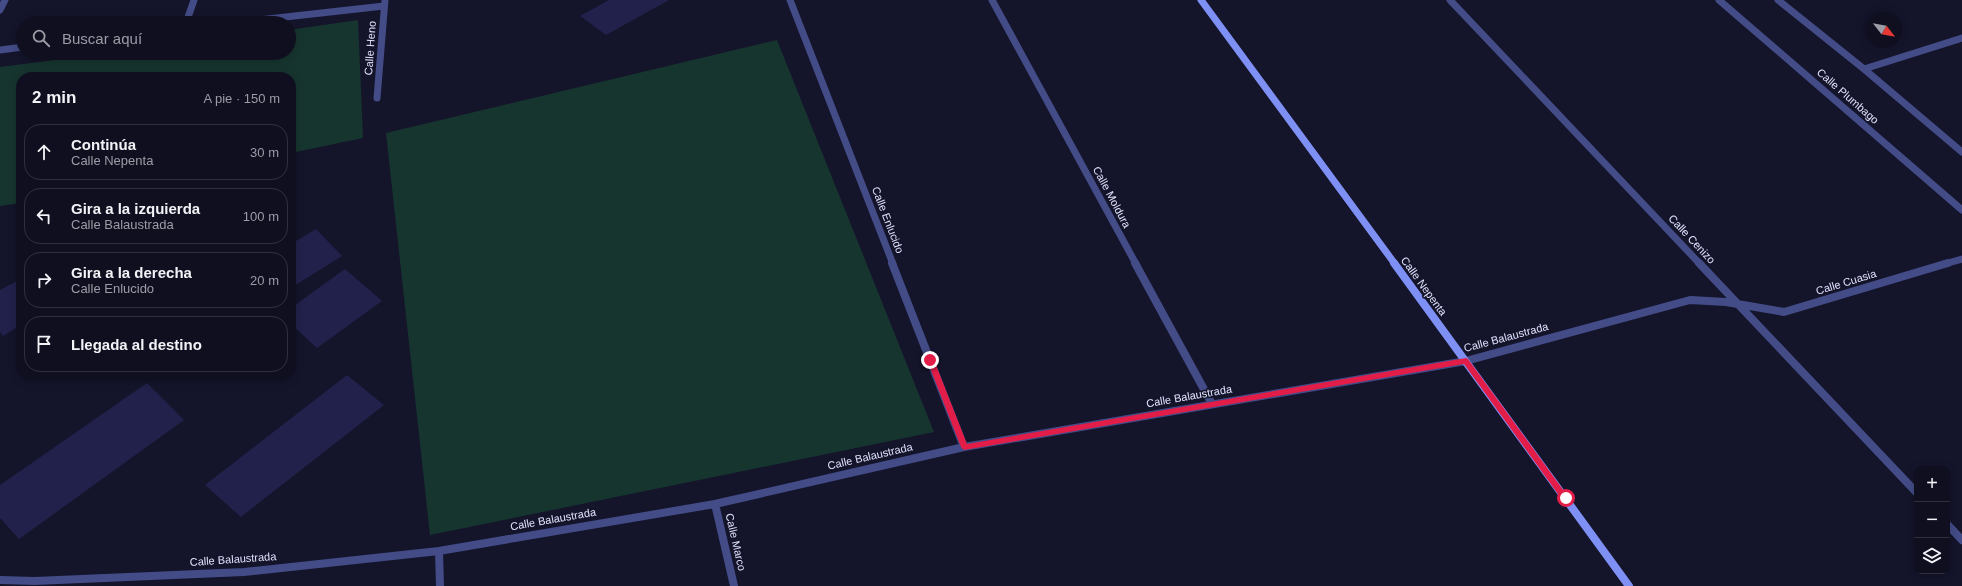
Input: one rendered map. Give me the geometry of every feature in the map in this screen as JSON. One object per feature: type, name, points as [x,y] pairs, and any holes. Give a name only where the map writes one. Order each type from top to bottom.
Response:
[{"type":"street","points":[[0,10],[5,0]]},
{"type":"street","points":[[188,16],[194,0]]},
{"type":"street","name":"Calle Enlucido","points":[[790,0],[964,447]]},
{"type":"street","name":"Calle Moldura","points":[[992,0],[1018,45],[1212,404]]},
{"type":"street","name":"Calle Nepenta","points":[[1200,0],[1466,361],[1629,586]]},
{"type":"street","name":"Calle Cenizo","points":[[1450,0],[1914,490]]},
{"type":"street","name":"Calle Plumbago","points":[[1719,0],[1962,210]]},
{"type":"street","points":[[1778,0],[1864,69],[1962,152]]},
{"type":"street","points":[[285,16],[384,3]]},
{"type":"street","name":"Calle Heno","points":[[377,98],[384,3]]},
{"type":"street","points":[[1864,69],[1962,38]]},
{"type":"street","points":[[0,50],[16,48]]},
{"type":"street","name":"Calle Cuasia","points":[[1736,303],[1762,310],[1784,312],[1962,259]]},
{"type":"street","name":"Calle Balaustrada","points":[[0,580],[35,581],[244,572],[439,551],[715,504],[964,447],[1466,361],[1690,300],[1713,299],[1736,303]]},
{"type":"street","name":"Calle Marco","points":[[715,504],[734,586]]},
{"type":"street","points":[[1950,527],[1962,540]]},
{"type":"street","points":[[439,551],[440,586]]},
{"type":"green space","points":[[358,20],[363,138],[296,152],[296,72],[16,72],[16,204],[0,206],[0,67],[55,60],[296,60],[296,29]]},
{"type":"green space","points":[[777,40],[934,432],[430,535],[386,133]]},
{"type":"building","points":[[609,0],[669,0],[606,35],[580,16]]},
{"type":"building","points":[[316,229],[342,256],[296,285],[296,241]]},
{"type":"building","points":[[345,269],[382,301],[317,348],[296,329],[296,304]]},
{"type":"building","points":[[16,282],[16,328],[3,336],[0,332],[0,290]]},
{"type":"building","points":[[347,375],[384,405],[241,517],[205,485]]},
{"type":"building","points":[[147,383],[184,420],[19,539],[0,518],[0,485]]},
{"type":"route","points":[[930,360],[964,447],[1466,361],[1566,498]]}]
